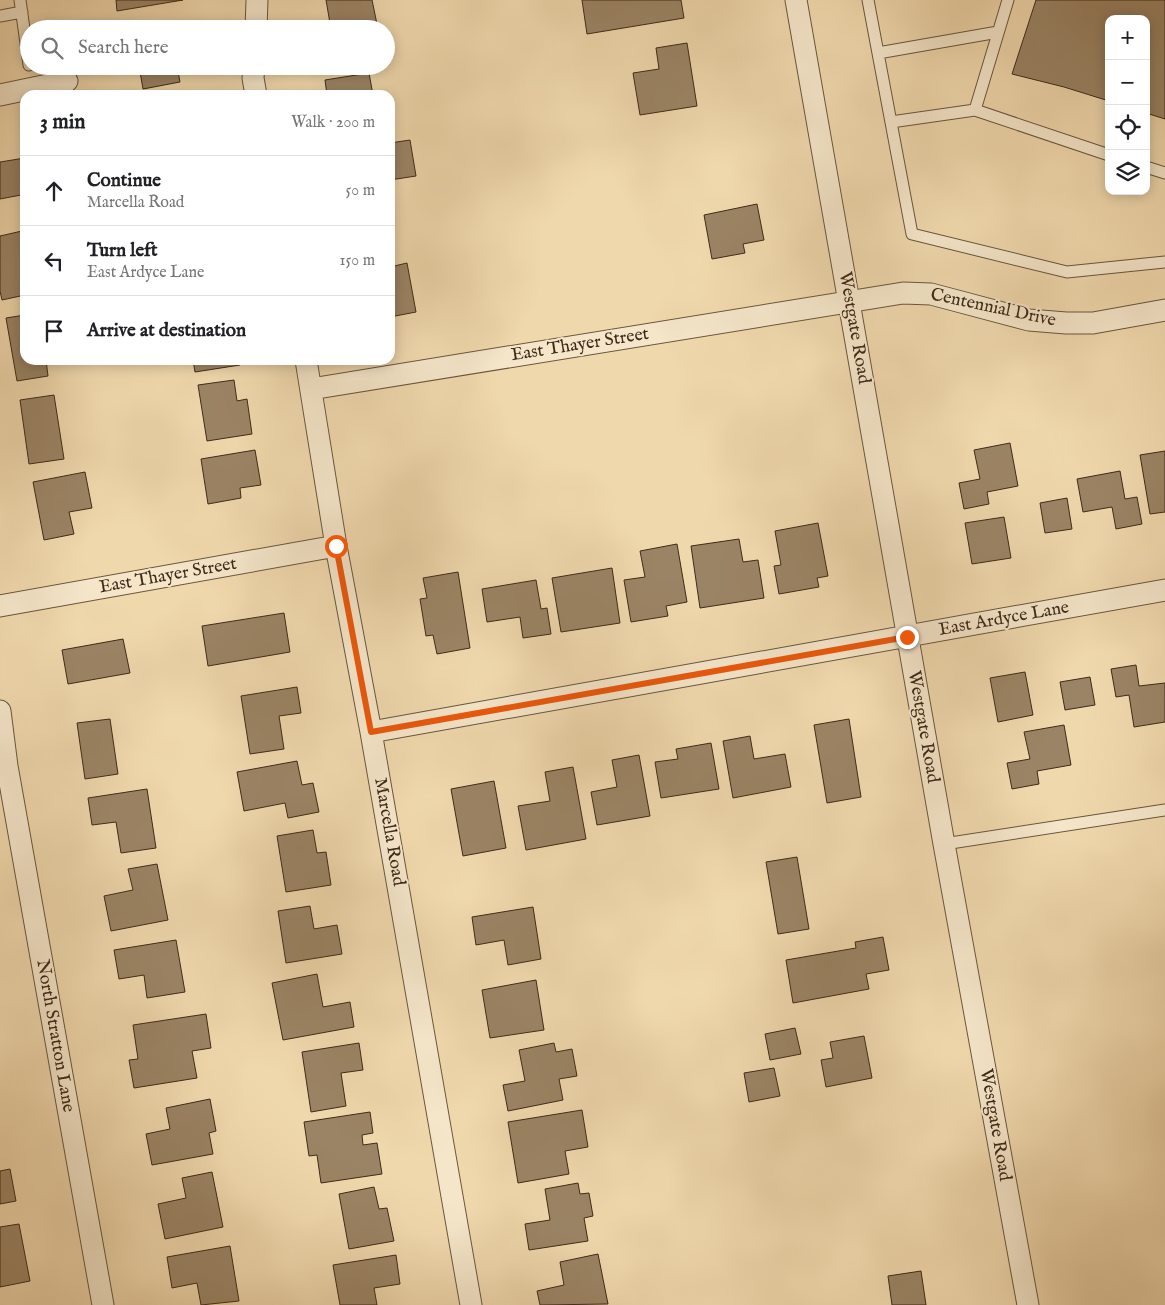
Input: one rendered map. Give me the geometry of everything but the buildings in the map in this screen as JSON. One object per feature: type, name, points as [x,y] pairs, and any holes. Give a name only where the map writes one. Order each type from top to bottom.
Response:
[{"type":"street","points":[[256,20],[257,0]]},
{"type":"street","name":"Westgate Road","points":[[796,0],[907,637],[1028,1305]]},
{"type":"street","points":[[253,75],[255,90]]},
{"type":"street","points":[[26,90],[67,81]]},
{"type":"street","points":[[0,96],[20,91]]},
{"type":"street","name":"Centennial Drive","points":[[850,302],[903,293],[931,294],[1030,320],[1066,323],[1093,323],[1165,310]]},
{"type":"street","name":"East Thayer Street","points":[[311,389],[850,302]]},
{"type":"street","name":"Marcella Road","points":[[307,365],[336,546],[371,732],[471,1305]]},
{"type":"street","name":"East Thayer Street","points":[[0,606],[336,546]]},
{"type":"street","name":"East Ardyce Lane","points":[[371,732],[1165,590]]},
{"type":"street","points":[[0,711],[3,767]]},
{"type":"street","name":"North Stratton Lane","points":[[3,767],[103,1305]]},
{"type":"lane","points":[[868,0],[912,234],[1067,272],[1165,262]]},
{"type":"lane","points":[[976,110],[1008,0]]},
{"type":"lane","points":[[0,16],[21,6],[23,20]]},
{"type":"lane","points":[[878,53],[998,32]]},
{"type":"lane","points":[[31,75],[35,88]]},
{"type":"lane","points":[[891,122],[976,110],[1105,154]]},
{"type":"lane","points":[[1150,168],[1165,173]]},
{"type":"lane","points":[[944,844],[1165,810]]},
{"type":"route","points":[[336,546],[371,732],[907,637]]}]
